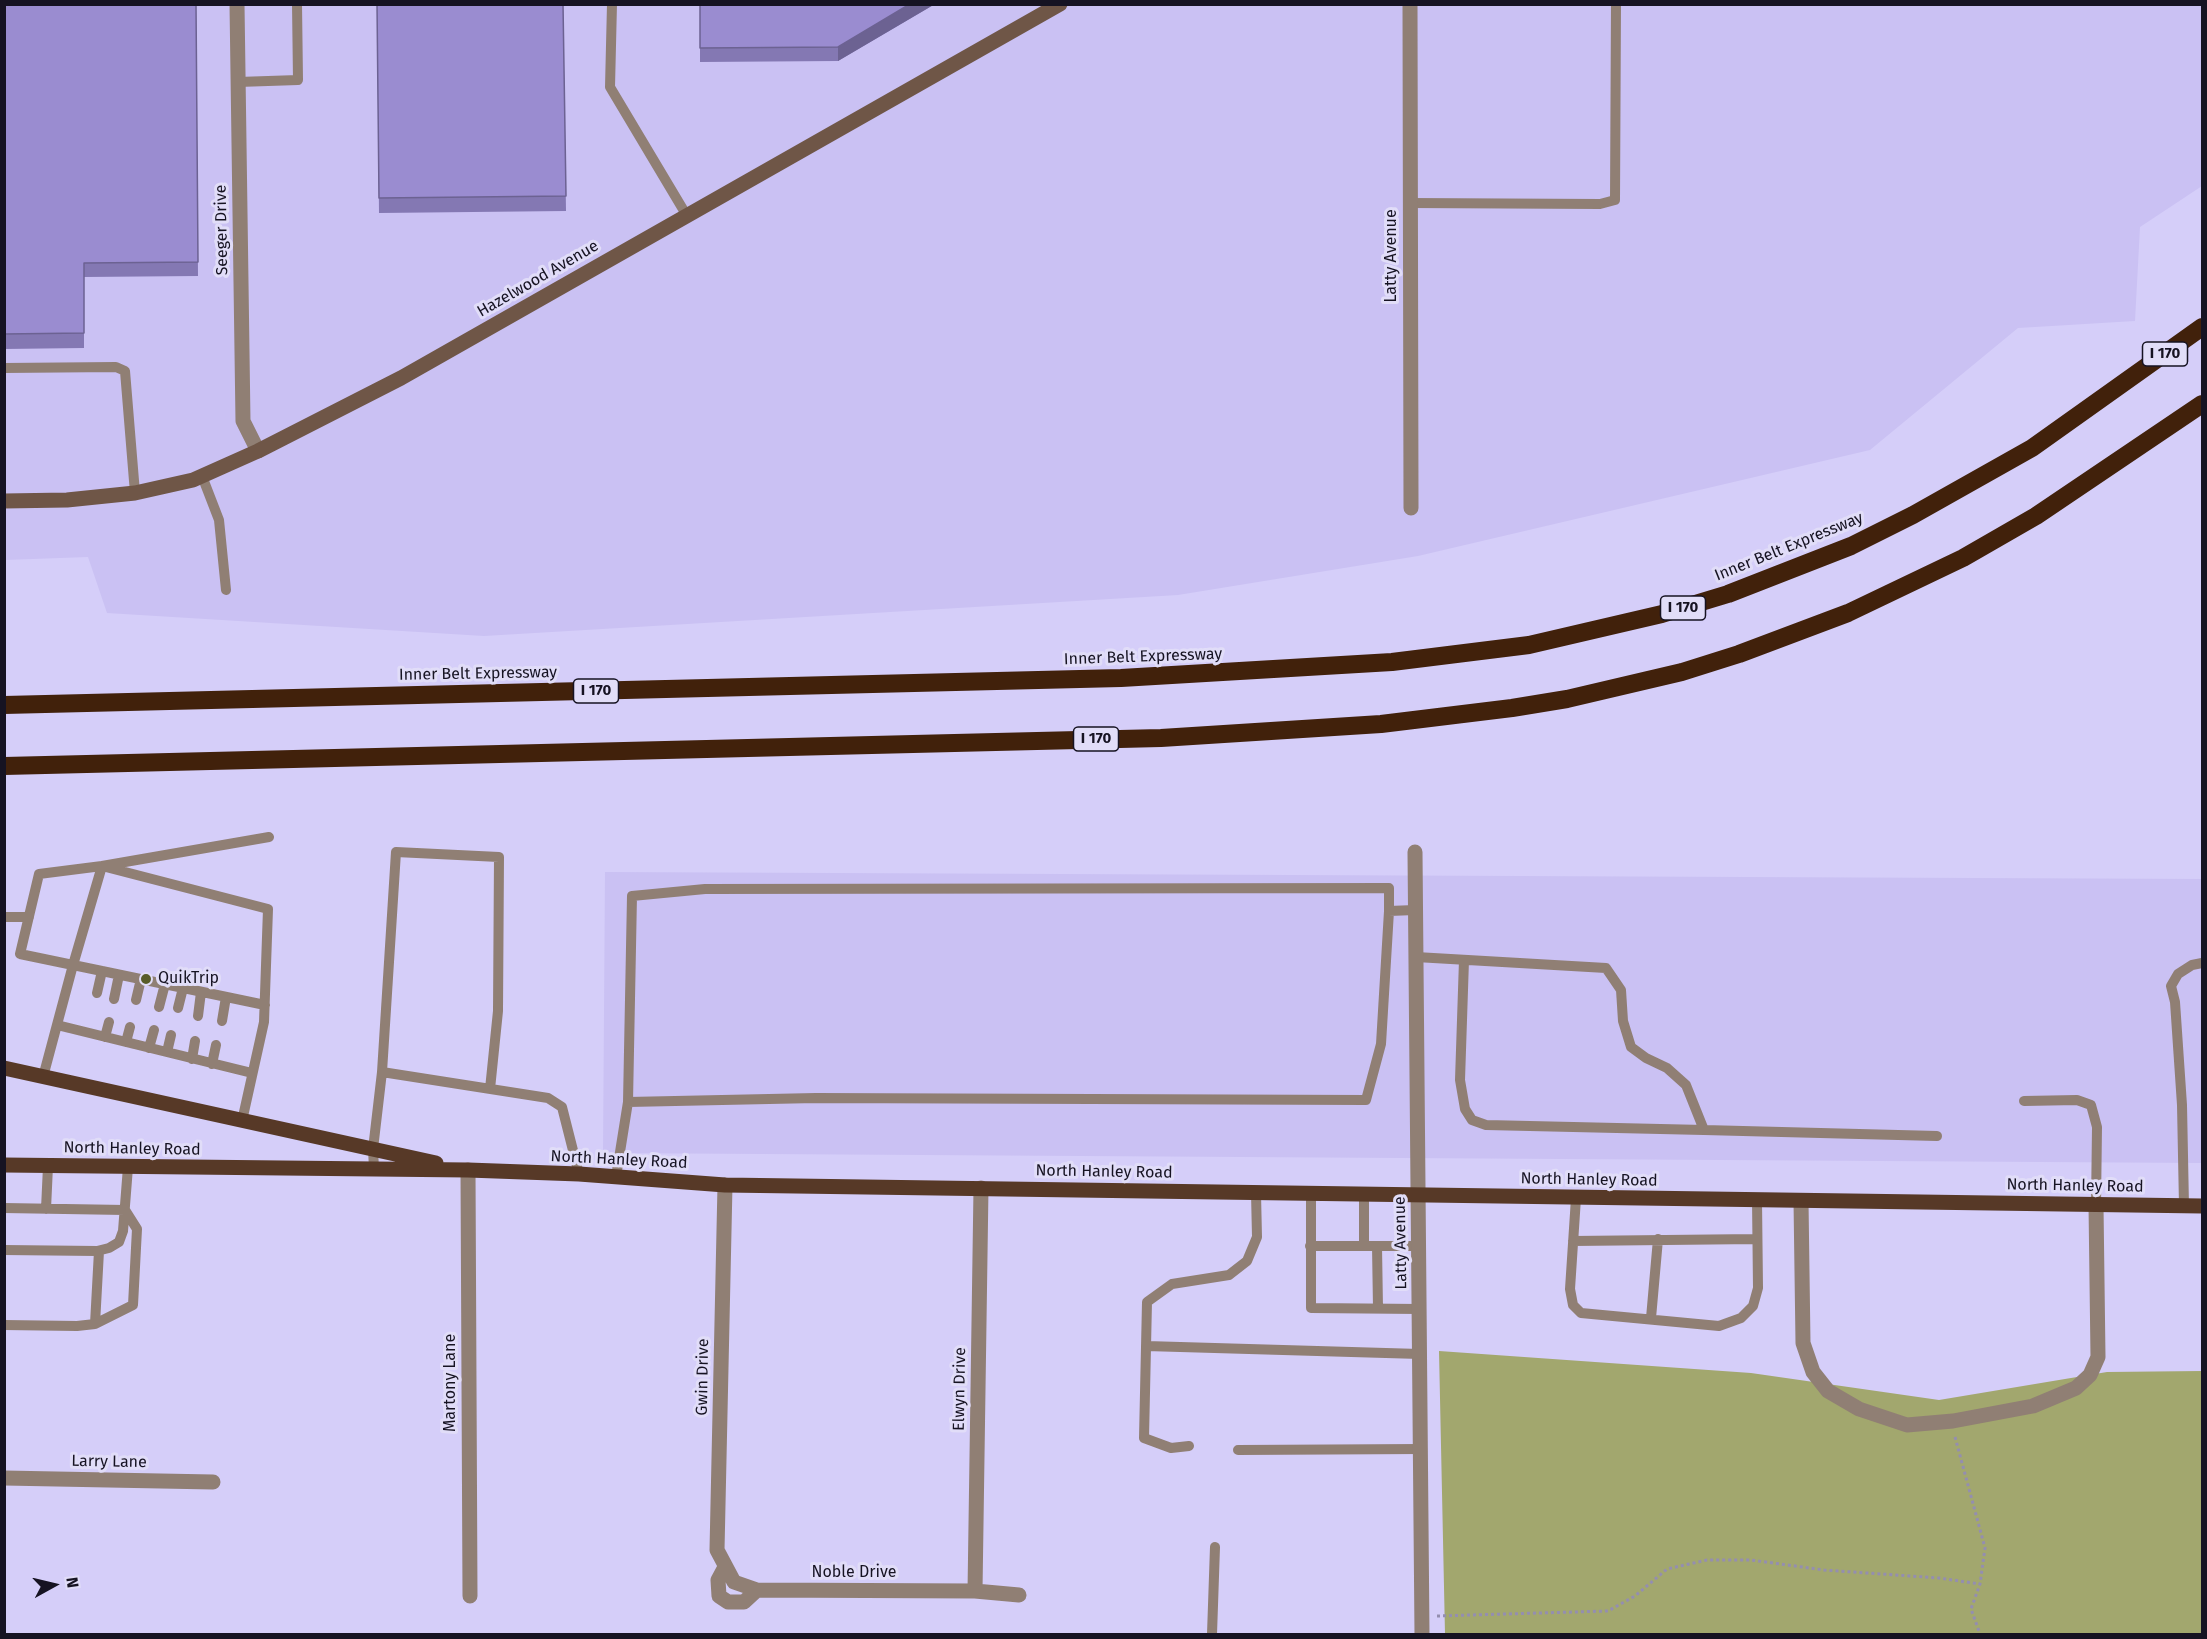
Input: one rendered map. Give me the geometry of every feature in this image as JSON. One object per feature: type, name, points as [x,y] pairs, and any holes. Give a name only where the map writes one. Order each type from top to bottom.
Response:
[{"type":"highway","name":"Inner Belt Expressway","points":[[4,705],[1121,678],[1325,668],[1461,655],[1529,645],[1662,614],[1802,566],[1861,541],[1973,483],[2032,448],[2128,382],[2202,327]]},
{"type":"highway","name":"I 170","points":[[4,766],[1161,738],[1358,726],[1512,708],[1567,699],[1682,672],[1739,654],[1848,613],[1963,558],[2036,516],[2202,404]]},
{"type":"main road","points":[[4,1068],[468,1170]]},
{"type":"main road","name":"North Hanley Road","points":[[4,1165],[468,1170],[579,1174],[725,1185],[2202,1206]]},
{"type":"street","name":"Seeger Drive","points":[[237,4],[243,421],[258,451]]},
{"type":"street","name":"Hazelwood Avenue","points":[[4,501],[68,500],[135,493],[202,476],[258,451],[401,378],[1060,4]]},
{"type":"street","name":"Latty Avenue","points":[[1410,4],[1411,508]]},
{"type":"street","name":"Latty Avenue","points":[[1415,852],[1422,1635]]},
{"type":"street","name":"Martony Lane","points":[[468,1170],[470,1596]]},
{"type":"street","name":"Gwin Drive","points":[[725,1185],[717,1550],[734,1582]]},
{"type":"street","name":"Elwyn Drive","points":[[975,1591],[981,1188]]},
{"type":"street","points":[[1801,1201],[1803,1344],[1813,1372],[1828,1391],[1859,1409],[1908,1425],[1953,1421],[2033,1406],[2076,1388],[2090,1375],[2098,1357],[2096,1204]]},
{"type":"street","name":"Larry Lane","points":[[4,1478],[213,1482]]},
{"type":"street","name":"Gwin Drive","points":[[725,1568],[718,1580],[719,1596],[728,1602],[744,1602],[757,1590]]},
{"type":"street","name":"Noble Drive","points":[[734,1582],[757,1590],[975,1591],[1018,1595]]},
{"type":"lane","points":[[238,82],[298,80],[297,4]]},
{"type":"lane","points":[[612,4],[610,87],[687,216]]},
{"type":"lane","points":[[1410,203],[1600,204],[1615,200],[1616,4]]},
{"type":"lane","points":[[4,368],[116,367],[125,371],[135,493]]},
{"type":"lane","points":[[202,476],[219,520],[226,590]]},
{"type":"lane","points":[[265,1005],[20,954],[39,874],[102,866],[269,837]]},
{"type":"lane","points":[[374,1169],[373,1149],[382,1072],[396,852],[498,857],[498,1011],[490,1089]]},
{"type":"lane","points":[[44,1077],[102,866]]},
{"type":"lane","points":[[102,866],[268,909],[264,1022],[242,1120]]},
{"type":"lane","points":[[616,1177],[628,1102],[632,896],[705,888],[1389,888],[1381,1044],[1366,1100],[816,1098],[628,1102]]},
{"type":"lane","points":[[1389,910],[1415,910]]},
{"type":"lane","points":[[4,918],[29,917]]},
{"type":"lane","points":[[1416,957],[1606,968],[1621,990],[1623,1020],[1631,1047],[1646,1058],[1667,1068],[1686,1085],[1704,1130]]},
{"type":"lane","points":[[1464,960],[1460,1080],[1465,1109],[1472,1119],[1486,1125],[1937,1136]]},
{"type":"lane","points":[[2184,1206],[2182,1105],[2175,1002],[2171,986],[2178,974],[2192,965],[2202,963]]},
{"type":"lane","points":[[97,993],[102,971]]},
{"type":"lane","points":[[114,999],[119,975]]},
{"type":"lane","points":[[136,1000],[141,979]]},
{"type":"lane","points":[[159,1007],[165,984]]},
{"type":"lane","points":[[178,1008],[183,988]]},
{"type":"lane","points":[[198,1016],[201,992]]},
{"type":"lane","points":[[222,1021],[226,997]]},
{"type":"lane","points":[[87,1033],[90,1020]]},
{"type":"lane","points":[[105,1037],[109,1022]]},
{"type":"lane","points":[[57,1025],[252,1074]]},
{"type":"lane","points":[[126,1042],[130,1028]]},
{"type":"lane","points":[[149,1048],[154,1030]]},
{"type":"lane","points":[[167,1052],[171,1035]]},
{"type":"lane","points":[[192,1059],[195,1041]]},
{"type":"lane","points":[[212,1064],[216,1045]]},
{"type":"lane","points":[[382,1072],[548,1098],[562,1107],[579,1174]]},
{"type":"lane","points":[[2024,1101],[2077,1100],[2091,1105],[2097,1127],[2096,1204]]},
{"type":"lane","points":[[46,1209],[48,1166]]},
{"type":"lane","points":[[5,1247],[84,1247],[99,1251],[119,1242],[125,1210],[128,1167]]},
{"type":"lane","points":[[1189,1446],[1171,1448],[1144,1438],[1147,1302],[1172,1284],[1229,1275],[1247,1261],[1257,1237],[1256,1193]]},
{"type":"lane","points":[[1311,1194],[1311,1308],[1419,1309]]},
{"type":"lane","points":[[1364,1195],[1364,1246]]},
{"type":"lane","points":[[1576,1198],[1570,1289],[1573,1305],[1581,1313],[1719,1326],[1741,1318],[1753,1306],[1758,1288],[1757,1200]]},
{"type":"lane","points":[[6,1210],[32,1212],[46,1209],[86,1213],[125,1210]]},
{"type":"lane","points":[[4,1325],[96,1324],[133,1305],[137,1229],[125,1210]]},
{"type":"lane","points":[[1651,1318],[1658,1239]]},
{"type":"lane","points":[[1573,1241],[1757,1239]]},
{"type":"lane","points":[[1310,1246],[1419,1246]]},
{"type":"lane","points":[[1377,1246],[1378,1308]]},
{"type":"lane","points":[[96,1324],[99,1251]]},
{"type":"lane","points":[[1146,1346],[1420,1354]]},
{"type":"lane","points":[[1238,1450],[1421,1449]]},
{"type":"lane","points":[[1212,1635],[1215,1547]]},
{"type":"path","points":[[1953,1421],[1956,1448],[1985,1548],[1980,1584],[1971,1609],[1980,1635]]},
{"type":"path","points":[[1422,1616],[1608,1611],[1635,1596],[1667,1569],[1707,1560],[1751,1560],[1824,1570],[1980,1584]]},
{"type":"shaded area","points":[[4,5],[2202,5],[2202,186],[2140,227],[2135,321],[2018,328],[1870,450],[1418,556],[1178,595],[484,636],[107,613],[88,557],[5,560]]},
{"type":"shaded area","points":[[605,872],[2202,879],[2202,1163],[603,1153]]},
{"type":"green space","points":[[1439,1351],[1751,1373],[1939,1400],[2107,1372],[2202,1371],[2202,1634],[1445,1634]]},
{"type":"building","points":[[4,4],[196,4],[198,262],[84,263],[84,333],[4,334]]},
{"type":"building","points":[[377,4],[563,4],[566,196],[379,198]]},
{"type":"building","points":[[700,4],[910,4],[838,47],[700,48]]},
{"type":"place","name":"QuikTrip","points":[[146,979]]}]
